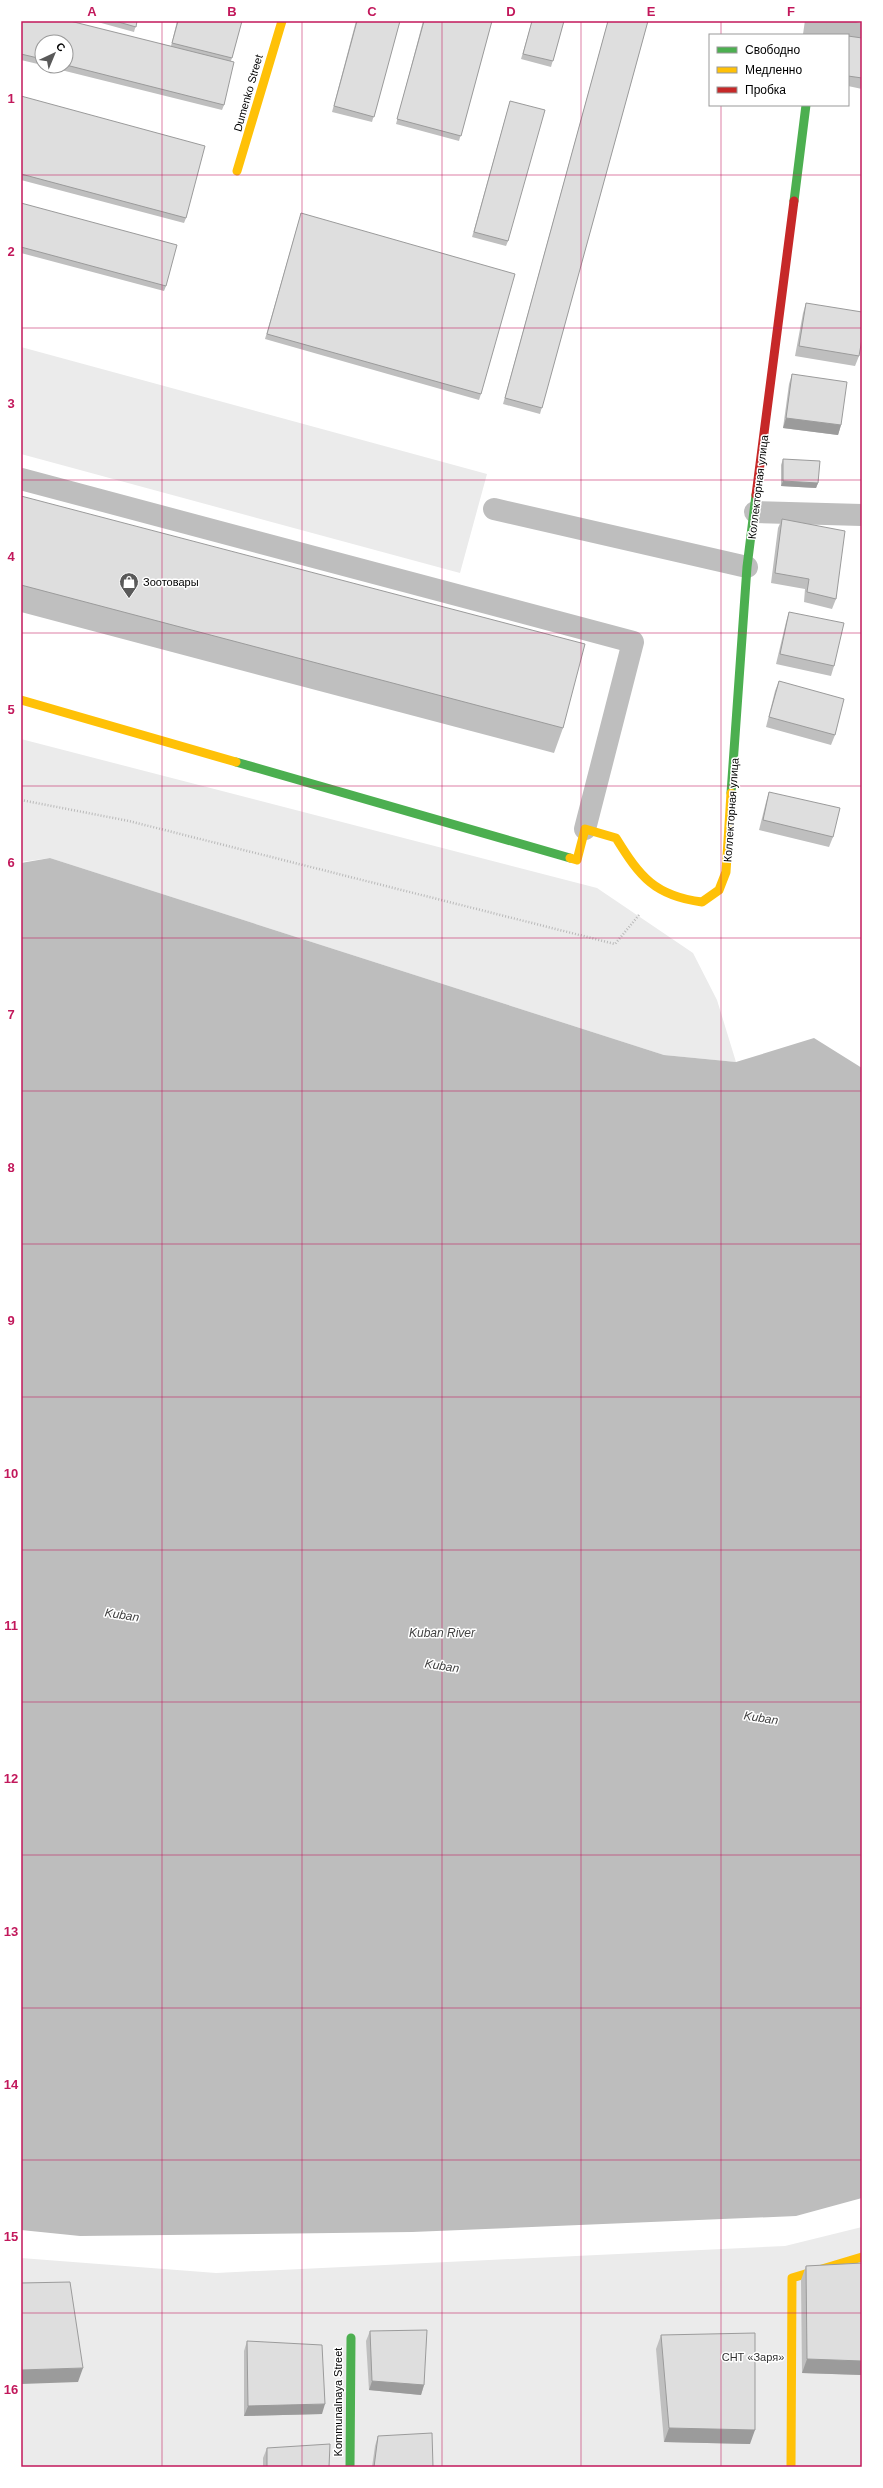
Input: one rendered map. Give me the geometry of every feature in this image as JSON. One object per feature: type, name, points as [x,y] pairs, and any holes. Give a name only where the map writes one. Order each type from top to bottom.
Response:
[{"type":"street","name":"Dumenko Street","points":[[237,171],[282,21]]},
{"type":"street","points":[[815,26],[862,35]]},
{"type":"street","name":"Коллекторная улица","points":[[585,829],[616,838],[635,871],[658,891],[680,900],[702,902],[719,890],[726,872],[747,567],[806,106]]},
{"type":"street","points":[[21,479],[633,642],[577,860],[21,700]]},
{"type":"street","points":[[494,509],[747,567]]},
{"type":"street","points":[[755,512],[862,514]]},
{"type":"street","points":[[791,2467],[792,2278],[862,2257]]},
{"type":"street","name":"Kommunalnaya Street","points":[[350,2467],[351,2338]]},
{"type":"path","points":[[21,800],[129,821],[615,944],[658,891]]},
{"type":"green space","points":[[21,347],[487,474],[460,573],[21,454]]},
{"type":"green space","points":[[21,739],[597,888],[693,953],[717,1000],[736,1062],[664,1055],[50,858],[21,862]]},
{"type":"green space","name":"СНТ «Заря»","points":[[862,2227],[862,2467],[21,2467],[21,2258],[216,2273],[785,2246]]},
{"type":"water","name":"Kuban River","points":[[50,858],[664,1055],[736,1062],[814,1038],[862,1068],[862,2198],[796,2216],[412,2232],[80,2236],[21,2230],[21,863]]},
{"type":"building","points":[[21,21],[70,21],[234,62],[224,105],[74,67],[74,34],[34,34],[34,57],[21,54]]},
{"type":"building","points":[[115,21],[137,21],[136,27]]},
{"type":"building","points":[[178,21],[242,21],[232,58],[172,43]]},
{"type":"building","points":[[357,21],[400,21],[374,117],[334,106]]},
{"type":"building","points":[[424,21],[492,21],[461,136],[397,119]]},
{"type":"building","points":[[532,21],[564,21],[553,61],[523,54]]},
{"type":"building","points":[[608,21],[648,21],[542,408],[505,398]]},
{"type":"building","points":[[849,36],[862,38],[862,78],[849,76]]},
{"type":"building","points":[[21,96],[205,146],[186,218],[21,174]]},
{"type":"building","points":[[510,101],[545,110],[508,241],[474,232]]},
{"type":"building","points":[[21,203],[177,245],[166,286],[21,247]]},
{"type":"building","points":[[301,213],[515,274],[481,394],[267,334]]},
{"type":"building","points":[[806,303],[862,312],[862,339],[859,356],[799,346]]},
{"type":"building","points":[[792,374],[847,382],[841,425],[786,418]]},
{"type":"building","points":[[783,459],[820,461],[818,483],[783,481]]},
{"type":"building","points":[[21,496],[585,644],[563,728],[21,585]]},
{"type":"building","points":[[782,519],[845,531],[836,599],[807,592],[809,579],[775,573]]},
{"type":"building","points":[[789,612],[844,623],[834,666],[780,654]]},
{"type":"building","points":[[779,681],[844,699],[835,735],[769,717]]},
{"type":"building","points":[[769,792],[840,808],[833,837],[763,820]]},
{"type":"building","points":[[862,2263],[862,2361],[807,2359],[806,2266]]},
{"type":"building","points":[[70,2282],[83,2368],[21,2370],[21,2283]]},
{"type":"building","points":[[427,2330],[424,2385],[372,2381],[370,2331]]},
{"type":"building","points":[[755,2333],[755,2430],[669,2428],[661,2335]]},
{"type":"building","points":[[247,2341],[322,2345],[325,2404],[248,2406]]},
{"type":"building","points":[[432,2433],[433,2467],[374,2467],[378,2436]]},
{"type":"building","points":[[330,2444],[329,2467],[267,2467],[267,2448]]},
{"type":"traffic: fast","points":[[794,201],[806,106]]},
{"type":"traffic: fast","points":[[731,793],[747,567],[756,495]]},
{"type":"traffic: fast","points":[[236,762],[570,858]]},
{"type":"traffic: fast","points":[[350,2467],[351,2338]]},
{"type":"traffic: slow","points":[[237,171],[282,21]]},
{"type":"traffic: slow","points":[[21,700],[236,762]]},
{"type":"traffic: slow","points":[[570,858],[577,860],[585,829],[616,838],[633,864],[650,882],[672,895],[702,902],[719,890],[726,872],[731,793]]},
{"type":"traffic: slow","points":[[791,2467],[792,2278],[862,2257]]},
{"type":"traffic: jam","points":[[756,495],[794,201]]},
{"type":"place","name":"Зоотовары","points":[[129,599]]},
{"type":"water label","name":"Kuban","points":[[122,1615]]},
{"type":"water label","name":"Kuban","points":[[442,1666]]},
{"type":"water label","name":"Kuban","points":[[761,1718]]}]
